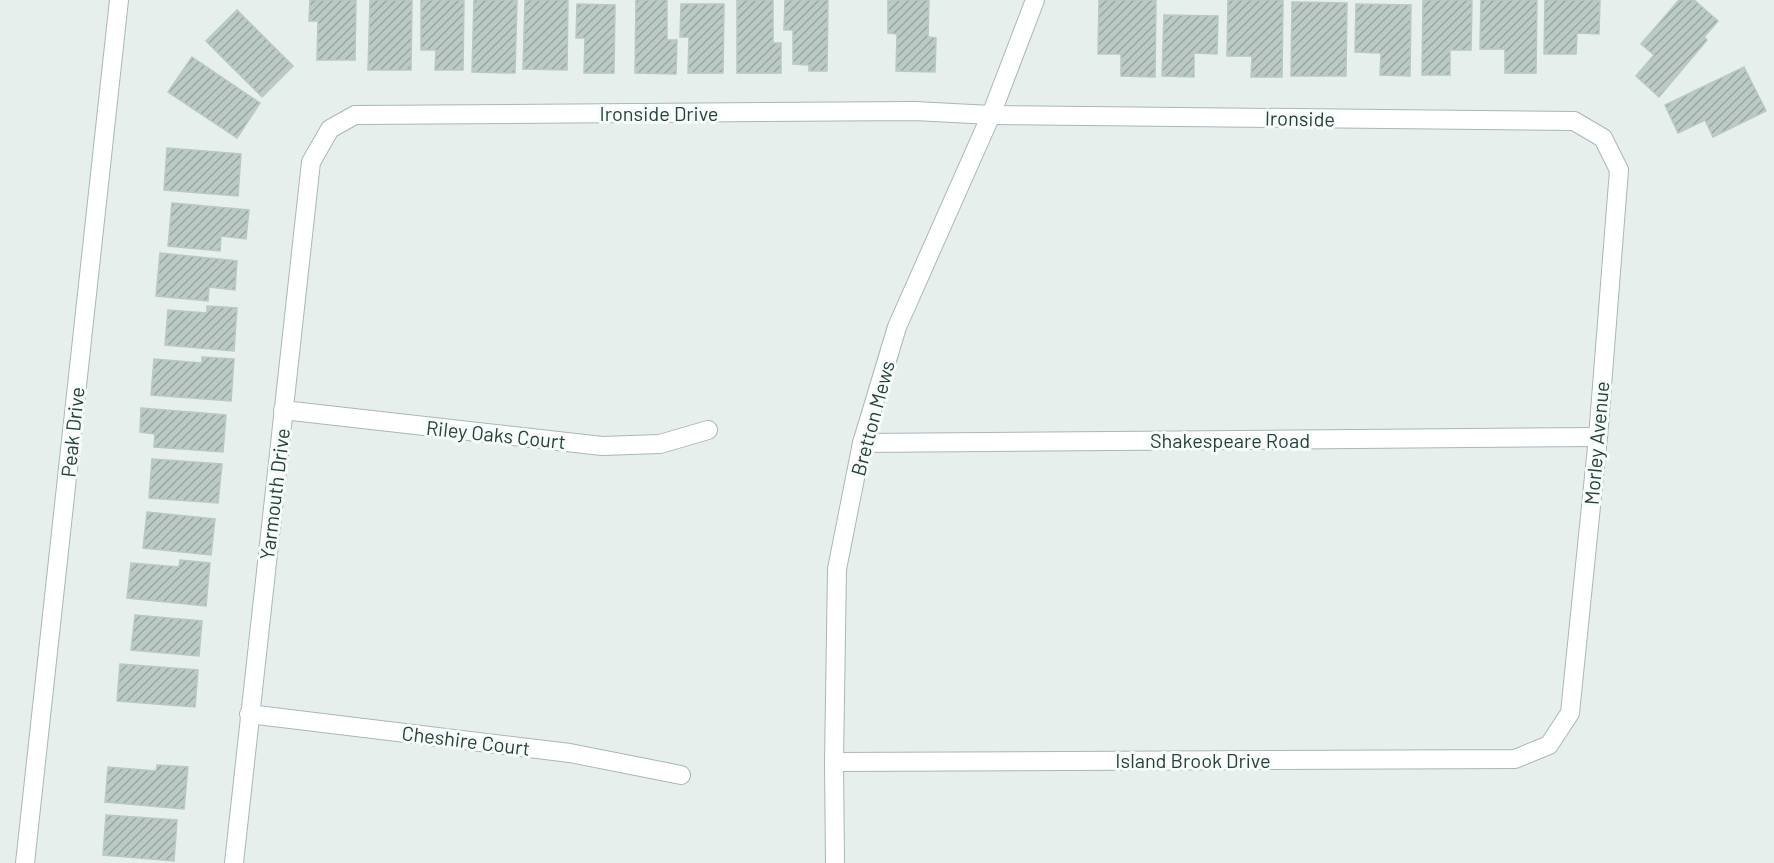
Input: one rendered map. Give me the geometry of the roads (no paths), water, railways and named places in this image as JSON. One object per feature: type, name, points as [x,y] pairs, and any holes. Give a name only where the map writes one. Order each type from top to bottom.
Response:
[{"type":"street","name":"Peak Drive","points":[[24,863],[119,0]]},
{"type":"street","name":"Bretton Mews","points":[[835,863],[837,569],[862,442],[897,327],[991,115],[1035,0]]},
{"type":"street","name":"Ironside Drive","points":[[330,129],[355,115],[915,111],[991,115]]},
{"type":"street","name":"Ironside","points":[[991,115],[1574,121],[1603,138]]},
{"type":"street","name":"Yarmouth Drive","points":[[234,863],[311,162],[330,129]]},
{"type":"street","name":"Morley Avenue","points":[[1549,745],[1570,713],[1598,437],[1619,170],[1603,138]]},
{"type":"street","name":"Riley Oaks Court","points":[[283,410],[602,446],[660,444],[708,430]]},
{"type":"street","name":"Shakespeare Road","points":[[862,442],[1598,437]]},
{"type":"street","name":"Cheshire Court","points":[[249,714],[570,753],[681,775]]},
{"type":"street","name":"Island Brook Drive","points":[[834,762],[1515,759],[1549,745]]}]
